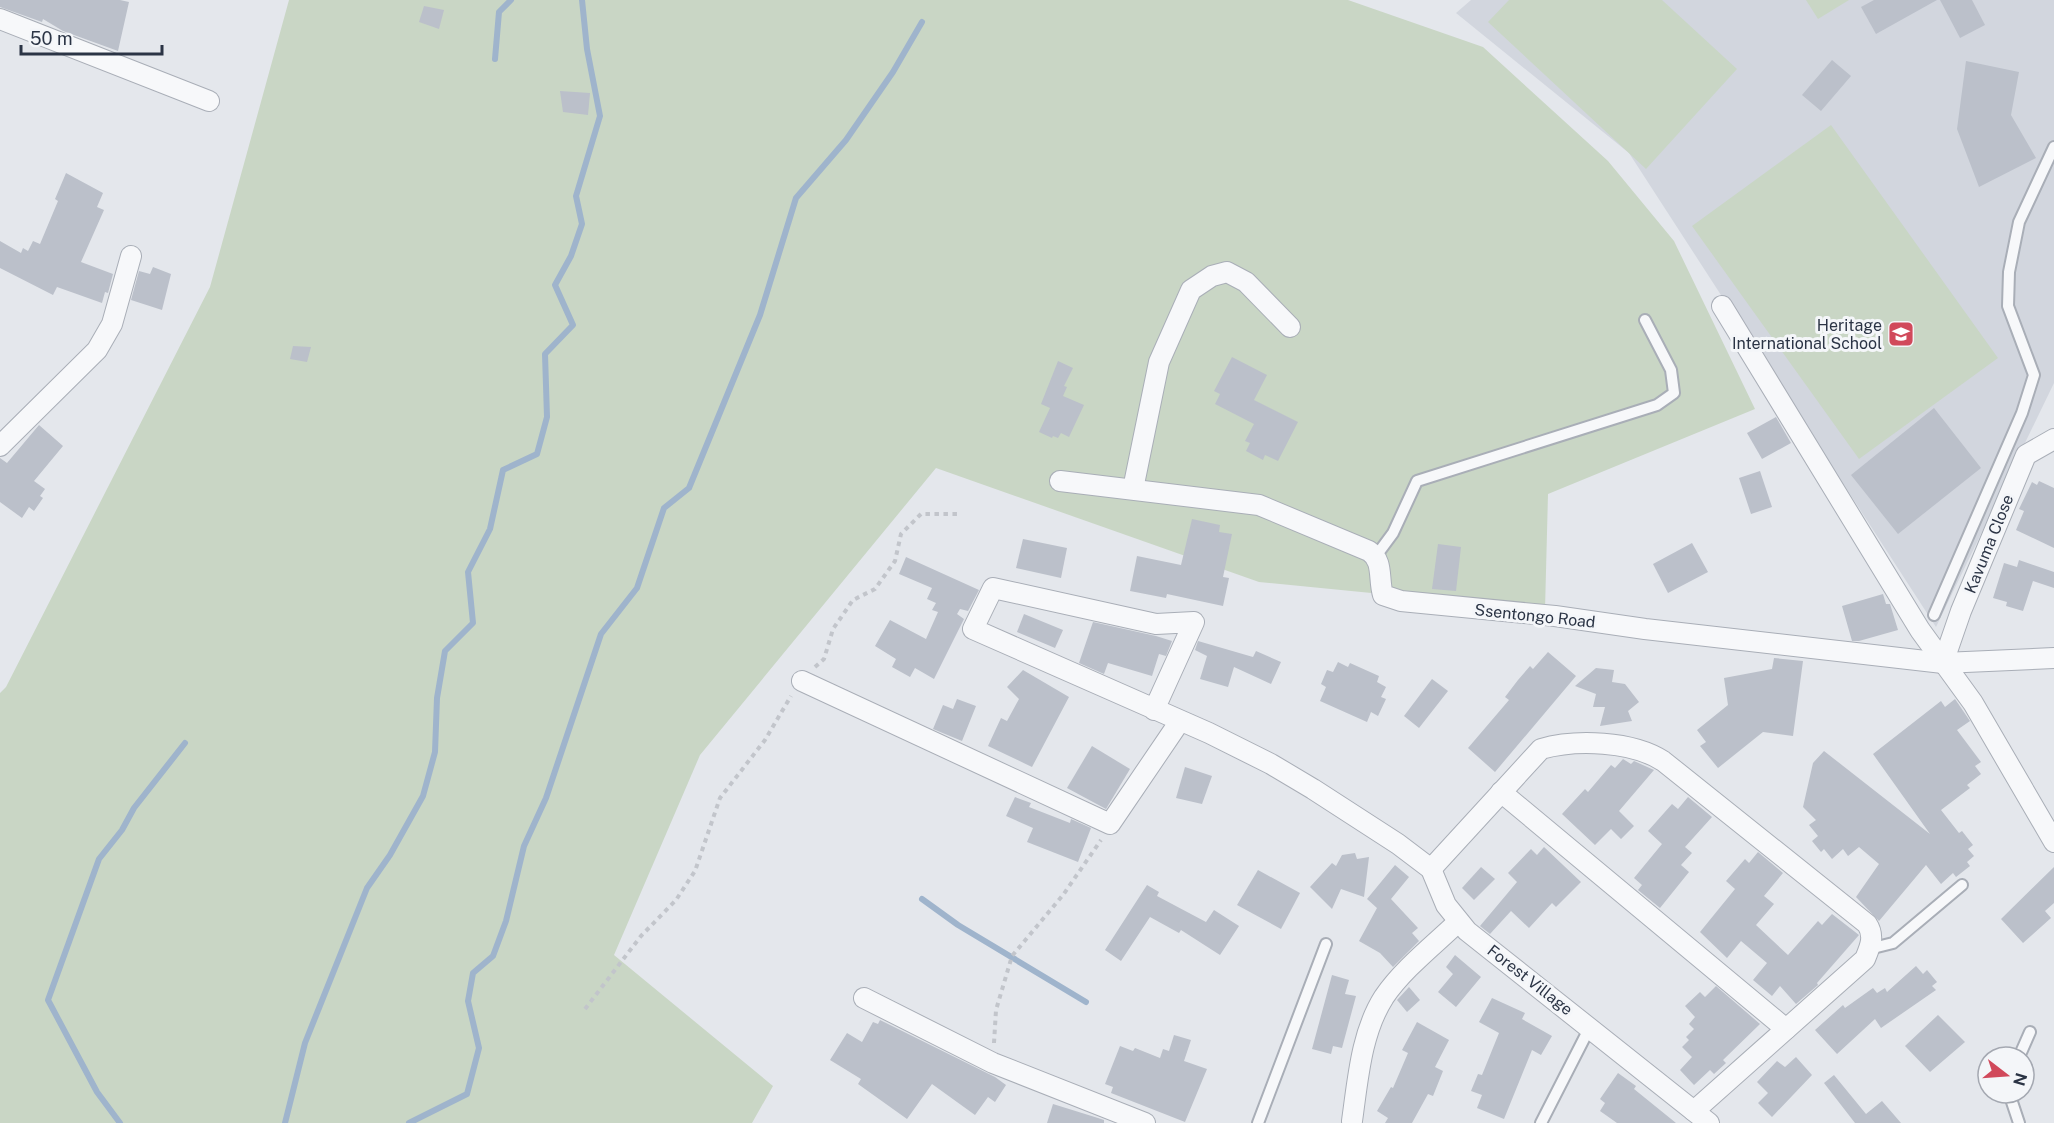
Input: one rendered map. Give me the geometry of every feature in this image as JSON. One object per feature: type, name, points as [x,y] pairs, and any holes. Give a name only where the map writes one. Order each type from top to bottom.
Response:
[{"type":"street","points":[[0,19],[209,101]]},
{"type":"street","points":[[0,446],[98,350],[112,324],[131,256]]},
{"type":"street","points":[[1133,489],[1159,362],[1191,290],[1212,276],[1227,272],[1246,282],[1290,327]]},
{"type":"street","points":[[1722,306],[1943,663],[1973,703],[2054,842]]},
{"type":"street","name":"Kavuma Close","points":[[1943,663],[1961,611],[2026,455],[2054,439]]},
{"type":"street","points":[[1060,481],[1259,504],[1376,556]]},
{"type":"street","name":"Ssentongo Road","points":[[1376,556],[1383,595],[1401,601],[1555,616],[1645,630],[1943,663],[2054,658]]},
{"type":"street","points":[[1154,710],[1194,622],[1156,624],[993,588],[972,629],[1271,764],[1398,844],[1431,869],[1541,748],[1550,746],[1618,747],[1655,757],[1867,924],[1871,930],[1869,949],[1865,959],[1786,1029],[1701,1117]]},
{"type":"street","points":[[802,681],[1110,824],[1180,721]]},
{"type":"street","points":[[1501,792],[1786,1029]]},
{"type":"street","name":"Forest Village","points":[[1431,869],[1446,905],[1458,922],[1701,1117]]},
{"type":"street","points":[[1352,1121],[1368,1032],[1384,998],[1395,982],[1458,922]]},
{"type":"street","points":[[864,998],[993,1063],[1145,1123]]},
{"type":"lane","points":[[1934,615],[2022,413],[2034,375],[2008,306],[2009,272],[2019,222],[2054,147]]},
{"type":"lane","points":[[1376,556],[1393,533],[1417,481],[1657,405],[1674,393],[1671,370],[1645,320]]},
{"type":"lane","points":[[1869,949],[1893,943],[1962,885]]},
{"type":"lane","points":[[1258,1123],[1326,944]]},
{"type":"lane","points":[[1541,1123],[1590,1028]]},
{"type":"lane","points":[[2024,1045],[2030,1032]]},
{"type":"lane","points":[[2012,1105],[2019,1123]]},
{"type":"path","points":[[585,1009],[641,936],[676,900],[695,871],[720,798],[765,740],[802,681],[824,658],[833,629],[853,600],[875,589],[895,561],[901,534],[921,514],[958,514]]},
{"type":"path","points":[[993,1063],[996,1010],[1012,956],[1063,895],[1110,824]]},
{"type":"shaded area","name":"Heritage International School","points":[[1471,0],[2054,0],[2054,383],[1936,627],[1629,153],[1456,13]]},
{"type":"green space","points":[[289,0],[1348,0],[1483,47],[1608,161],[1674,241],[1755,409],[1548,494],[1545,610],[1259,582],[936,468],[700,755],[614,955],[773,1086],[752,1123],[0,1123],[0,693],[6,687],[210,287]]},
{"type":"green space","points":[[1509,0],[1662,0],[1737,69],[1646,169],[1488,22]]},
{"type":"green space","points":[[1806,0],[1849,0],[1818,19]]},
{"type":"green space","points":[[1831,125],[1998,358],[1859,459],[1692,226]]},
{"type":"building","points":[[0,0],[120,0],[129,2],[118,51],[63,31],[43,19],[42,22],[0,7]]},
{"type":"building","points":[[1874,0],[1937,0],[1876,34],[1861,7]]},
{"type":"building","points":[[1940,0],[1972,0],[1985,25],[1960,38]]},
{"type":"building","points":[[424,6],[444,10],[439,29],[419,22]]},
{"type":"building","points":[[1832,60],[1851,76],[1821,111],[1802,95]]},
{"type":"building","points":[[1966,61],[2019,72],[2011,115],[2036,158],[1979,187],[1957,129]]},
{"type":"building","points":[[560,91],[590,93],[588,115],[563,112]]},
{"type":"building","points":[[66,173],[103,193],[97,207],[104,210],[81,262],[113,274],[108,293],[105,292],[102,303],[57,287],[53,295],[0,268],[0,241],[21,253],[23,248],[28,251],[33,241],[40,244],[58,201],[55,199]]},
{"type":"building","points":[[153,267],[171,274],[162,310],[131,300],[139,271],[150,274]]},
{"type":"building","points":[[293,346],[311,347],[307,362],[290,359]]},
{"type":"building","points":[[1232,357],[1267,375],[1254,400],[1298,422],[1278,461],[1265,455],[1263,460],[1246,451],[1250,443],[1245,441],[1254,424],[1215,404],[1220,394],[1214,391]]},
{"type":"building","points":[[1058,361],[1073,368],[1064,386],[1067,387],[1063,396],[1084,405],[1069,437],[1061,433],[1058,438],[1053,436],[1052,438],[1039,432],[1050,408],[1041,404]]},
{"type":"building","points":[[1934,408],[1981,468],[1898,534],[1851,475]]},
{"type":"building","points":[[1776,417],[1791,443],[1762,459],[1747,433]]},
{"type":"building","points":[[39,425],[63,446],[34,481],[45,489],[40,496],[43,498],[34,511],[29,507],[22,518],[0,502],[0,458],[7,463]]},
{"type":"building","points":[[1760,471],[1772,507],[1751,514],[1739,478]]},
{"type":"building","points":[[2039,481],[2054,488],[2054,548],[2016,530],[2024,511],[2019,509],[2032,482],[2037,485]]},
{"type":"building","points":[[1192,519],[1220,525],[1219,532],[1232,534],[1223,577],[1229,578],[1223,606],[1167,594],[1166,598],[1130,591],[1137,556],[1181,565]]},
{"type":"building","points":[[1023,539],[1067,548],[1061,578],[1016,568]]},
{"type":"building","points":[[1692,543],[1708,572],[1668,593],[1653,564]]},
{"type":"building","points":[[1438,544],[1461,547],[1456,591],[1432,589]]},
{"type":"building","points":[[906,557],[979,590],[968,611],[960,609],[957,614],[964,619],[934,679],[915,668],[910,677],[892,667],[896,659],[875,646],[890,620],[926,639],[938,612],[932,610],[936,603],[927,599],[932,588],[899,574]]},
{"type":"building","points":[[2019,560],[2054,572],[2054,588],[2033,581],[2023,611],[2006,606],[2007,602],[1993,598],[2004,563],[2017,567]]},
{"type":"building","points":[[1883,594],[1886,604],[1890,604],[1898,630],[1852,641],[1842,606]]},
{"type":"building","points":[[1024,614],[1063,630],[1055,648],[1017,632]]},
{"type":"building","points":[[1093,622],[1172,641],[1166,656],[1159,654],[1152,676],[1108,663],[1104,674],[1079,663]]},
{"type":"building","points":[[1198,641],[1253,657],[1256,651],[1281,662],[1271,684],[1234,667],[1228,687],[1200,679],[1207,656],[1195,650]]},
{"type":"building","points":[[1548,652],[1576,676],[1495,772],[1468,748],[1509,700],[1505,697],[1518,680],[1530,666],[1533,669]]},
{"type":"building","points":[[1774,658],[1803,661],[1793,736],[1763,732],[1718,768],[1700,746],[1706,742],[1697,730],[1728,705],[1724,678],[1772,669]]},
{"type":"building","points":[[1338,662],[1348,667],[1350,663],[1379,676],[1377,682],[1386,687],[1381,697],[1386,699],[1378,716],[1371,712],[1367,722],[1320,701],[1326,687],[1321,684],[1327,670],[1333,672]]},
{"type":"building","points":[[1596,668],[1614,670],[1612,682],[1625,684],[1639,702],[1628,711],[1632,721],[1600,726],[1605,707],[1593,707],[1596,694],[1575,686]]},
{"type":"building","points":[[1023,670],[1069,697],[1032,767],[988,746],[1001,718],[1007,721],[1019,699],[1007,687]]},
{"type":"building","points":[[1432,679],[1448,691],[1419,728],[1404,716]]},
{"type":"building","points":[[957,699],[976,706],[962,741],[933,729],[943,705],[953,709]]},
{"type":"building","points":[[1955,699],[1970,721],[1957,730],[1981,762],[1975,766],[1981,774],[1967,785],[1970,788],[1941,810],[1959,833],[1962,831],[1973,845],[1968,849],[1974,856],[1967,862],[1970,866],[1956,877],[1953,873],[1941,884],[1926,865],[1879,921],[1856,897],[1879,864],[1859,847],[1848,856],[1843,849],[1832,859],[1824,849],[1821,852],[1812,841],[1818,836],[1809,825],[1816,820],[1803,807],[1813,763],[1824,751],[1930,834],[1873,754],[1941,701],[1945,707]]},
{"type":"building","points":[[1092,746],[1130,769],[1106,809],[1067,788]]},
{"type":"building","points":[[1623,759],[1631,764],[1634,761],[1654,770],[1619,811],[1634,826],[1621,839],[1611,829],[1595,845],[1562,814],[1585,789],[1588,792],[1611,765],[1615,768]]},
{"type":"building","points":[[1185,767],[1212,776],[1202,804],[1176,798]]},
{"type":"building","points":[[1015,797],[1031,803],[1029,807],[1070,823],[1071,819],[1091,828],[1078,862],[1027,842],[1033,828],[1006,816]]},
{"type":"building","points":[[1688,797],[1712,817],[1685,847],[1692,853],[1681,865],[1689,872],[1660,908],[1638,890],[1642,885],[1634,878],[1662,844],[1648,831],[1672,804],[1678,809]]},
{"type":"building","points":[[1544,847],[1581,882],[1556,907],[1552,903],[1529,928],[1511,911],[1490,934],[1480,926],[1517,882],[1508,873],[1531,849],[1537,855]]},
{"type":"building","points":[[1758,852],[1783,873],[1764,896],[1774,904],[1756,925],[1788,955],[1818,921],[1822,925],[1832,914],[1859,935],[1817,983],[1818,985],[1796,1004],[1780,986],[1772,996],[1753,980],[1767,963],[1741,941],[1727,958],[1700,932],[1735,889],[1726,881],[1745,859],[1749,863]]},
{"type":"building","points":[[1355,853],[1357,859],[1369,857],[1364,897],[1341,889],[1332,909],[1310,887],[1332,863],[1336,866],[1342,855]]},
{"type":"building","points":[[1395,865],[1409,877],[1391,899],[1418,928],[1412,933],[1419,941],[1393,967],[1380,953],[1359,941],[1377,908],[1367,899]]},
{"type":"building","points":[[1481,867],[1495,879],[1474,900],[1462,888]]},
{"type":"building","points":[[2054,867],[2054,903],[2045,911],[2051,918],[2023,943],[2001,919]]},
{"type":"building","points":[[1258,870],[1300,893],[1281,929],[1237,905]]},
{"type":"building","points":[[1147,885],[1159,892],[1157,896],[1206,922],[1214,910],[1239,926],[1220,955],[1181,930],[1179,933],[1150,917],[1121,961],[1105,950]]},
{"type":"building","points":[[1455,955],[1481,977],[1456,1007],[1438,992],[1453,974],[1446,967]]},
{"type":"building","points":[[1916,966],[1923,974],[1927,970],[1937,982],[1932,986],[1936,990],[1881,1028],[1875,1019],[1837,1054],[1815,1030],[1843,1005],[1845,1008],[1873,988],[1877,993],[1885,988],[1887,992]]},
{"type":"building","points":[[1332,975],[1349,980],[1345,994],[1356,996],[1342,1048],[1333,1046],[1331,1054],[1312,1049]]},
{"type":"building","points":[[1716,986],[1760,1024],[1723,1060],[1726,1063],[1714,1074],[1710,1070],[1694,1085],[1680,1070],[1692,1057],[1682,1047],[1689,1040],[1686,1037],[1694,1029],[1689,1024],[1695,1017],[1685,1006],[1700,992],[1705,997]]},
{"type":"building","points":[[1409,987],[1420,1000],[1407,1012],[1397,1000]]},
{"type":"building","points":[[1492,998],[1525,1013],[1522,1019],[1552,1036],[1541,1055],[1532,1050],[1504,1119],[1477,1108],[1482,1095],[1471,1091],[1478,1074],[1482,1075],[1499,1033],[1479,1022]]},
{"type":"building","points":[[1938,1015],[1965,1042],[1930,1072],[1905,1046]]},
{"type":"building","points":[[880,1020],[995,1077],[1006,1085],[995,1102],[988,1097],[975,1115],[932,1084],[907,1119],[858,1084],[861,1079],[830,1060],[847,1033],[862,1042],[873,1022],[878,1024]]},
{"type":"building","points":[[1417,1022],[1449,1040],[1435,1067],[1443,1071],[1433,1096],[1428,1094],[1412,1123],[1385,1123],[1388,1118],[1377,1111],[1391,1087],[1393,1088],[1408,1053],[1402,1050]]},
{"type":"building","points":[[1174,1035],[1191,1040],[1184,1061],[1207,1069],[1185,1122],[1111,1093],[1113,1087],[1105,1084],[1120,1046],[1133,1051],[1135,1048],[1160,1058],[1163,1049],[1169,1051]]},
{"type":"building","points":[[1796,1057],[1812,1075],[1772,1117],[1758,1103],[1768,1093],[1757,1082],[1777,1061],[1785,1067]]},
{"type":"building","points":[[1618,1073],[1636,1086],[1634,1089],[1676,1123],[1617,1123],[1600,1111],[1605,1103],[1600,1099]]},
{"type":"building","points":[[1834,1075],[1866,1114],[1882,1101],[1901,1123],[1855,1123],[1824,1083]]},
{"type":"building","points":[[1053,1104],[1104,1120],[1104,1123],[1047,1123]]},
{"type":"waterway","points":[[495,59],[499,12],[511,0]]},
{"type":"waterway","points":[[285,1123],[305,1043],[367,888],[390,855],[423,796],[435,752],[437,698],[445,651],[473,623],[468,572],[490,529],[503,470],[537,454],[547,417],[545,354],[573,325],[555,285],[571,256],[582,224],[576,196],[600,116],[587,49],[582,0]]},
{"type":"waterway","points":[[409,1123],[467,1094],[479,1048],[468,1001],[473,973],[493,956],[506,921],[524,846],[546,798],[601,634],[637,588],[664,508],[689,488],[760,315],[796,198],[846,140],[893,72],[922,22]]},
{"type":"waterway","points":[[120,1123],[97,1092],[48,1000],[99,859],[122,830],[134,808],[185,743]]},
{"type":"waterway","points":[[922,899],[958,925],[1086,1002]]},
{"type":"place","name":"Heritage International School","points":[[1901,334]]}]
